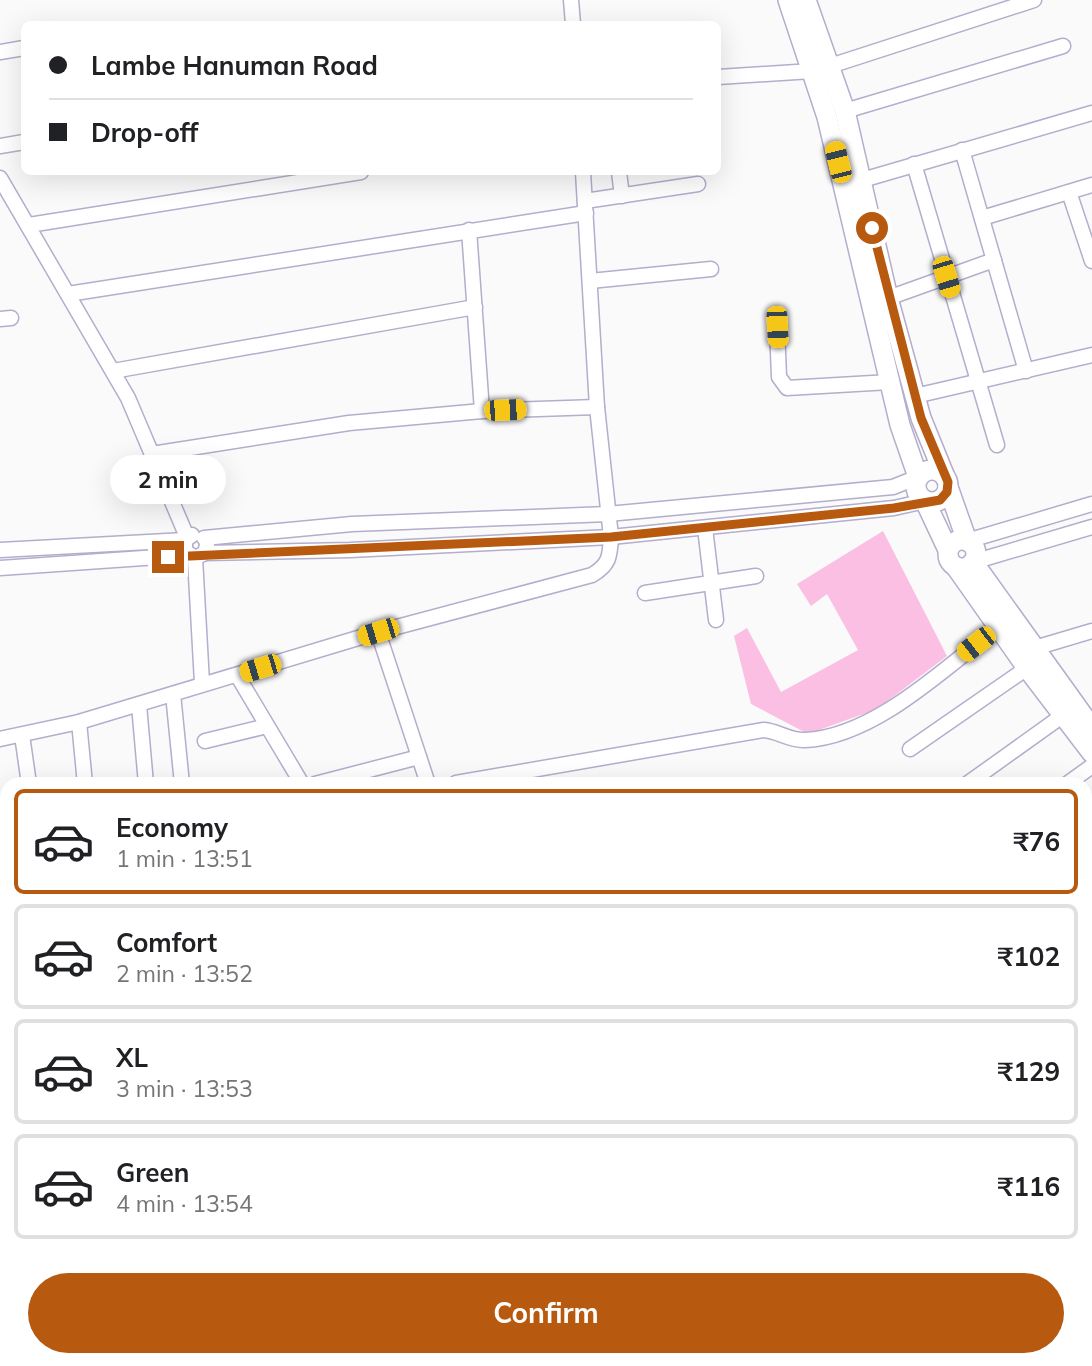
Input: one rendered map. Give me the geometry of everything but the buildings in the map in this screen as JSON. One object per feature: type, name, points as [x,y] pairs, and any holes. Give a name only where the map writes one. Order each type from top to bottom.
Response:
[{"type":"main road","points":[[788,0],[821,68]]},
{"type":"main road","points":[[806,0],[821,68],[915,396],[967,541],[975,550],[959,559]]},
{"type":"main road","points":[[853,183],[890,382],[900,425],[918,477],[917,493],[925,501],[998,627],[1092,728]]},
{"type":"main road","points":[[918,477],[932,470],[947,482]]},
{"type":"main road","points":[[925,501],[940,500],[947,482]]},
{"type":"main road","points":[[959,559],[1026,657],[1062,716],[1092,752]]},
{"type":"street","points":[[571,0],[573,21]]},
{"type":"street","points":[[721,77],[821,68],[988,7],[1034,0]]},
{"type":"street","points":[[836,114],[1063,46]]},
{"type":"street","points":[[0,52],[21,48]]},
{"type":"street","points":[[853,183],[1092,113]]},
{"type":"street","points":[[0,146],[21,142]]},
{"type":"street","points":[[962,150],[1026,371]]},
{"type":"street","points":[[914,164],[997,445]]},
{"type":"street","points":[[29,225],[342,175]]},
{"type":"street","points":[[0,738],[79,722],[378,632],[592,575],[604,568],[610,558],[611,537],[597,407],[583,175]]},
{"type":"street","points":[[620,175],[622,196]]},
{"type":"street","points":[[0,178],[128,398],[194,547],[202,683]]},
{"type":"street","points":[[68,294],[470,230],[586,207],[622,196],[698,184]]},
{"type":"street","points":[[982,218],[1092,185]]},
{"type":"street","points":[[1069,192],[1092,261]]},
{"type":"street","points":[[470,230],[482,411]]},
{"type":"street","points":[[888,298],[994,260]]},
{"type":"street","points":[[590,281],[711,269]]},
{"type":"street","points":[[113,371],[475,307]]},
{"type":"street","points":[[777,327],[779,377],[787,388],[890,382]]},
{"type":"street","points":[[915,396],[1092,355]]},
{"type":"street","points":[[152,454],[349,423],[482,411],[597,407]]},
{"type":"street","points":[[0,568],[194,547],[352,524],[608,514],[892,486],[918,477]]},
{"type":"street","points":[[0,550],[194,547],[350,550],[611,537],[894,508],[925,501]]},
{"type":"street","points":[[967,541],[1092,504]]},
{"type":"street","points":[[959,559],[1092,527]]},
{"type":"street","points":[[705,528],[716,620]]},
{"type":"street","points":[[645,593],[756,576]]},
{"type":"street","points":[[491,777],[764,730],[776,731],[797,740],[822,738],[889,711],[998,627]]},
{"type":"street","points":[[910,749],[1026,657],[1092,631]]},
{"type":"street","points":[[378,632],[426,777]]},
{"type":"street","points":[[236,675],[298,777]]},
{"type":"street","points":[[173,694],[181,777]]},
{"type":"street","points":[[139,705],[145,777]]},
{"type":"street","points":[[977,777],[1062,716]]},
{"type":"street","points":[[79,722],[84,777]]},
{"type":"street","points":[[205,741],[267,726]]},
{"type":"street","points":[[22,735],[28,777]]},
{"type":"street","points":[[342,777],[419,757]]},
{"type":"street","points":[[1077,777],[1092,766]]},
{"type":"shaded area","points":[[883,531],[947,656],[877,709],[808,734],[751,704],[734,636],[747,628],[781,692],[858,650],[827,594],[811,606],[797,584]]},
{"type":"route","points":[[168,557],[187,555],[199,558],[205,553],[350,550],[611,537],[894,508],[940,500],[947,492],[948,482],[921,418],[872,228]]}]
